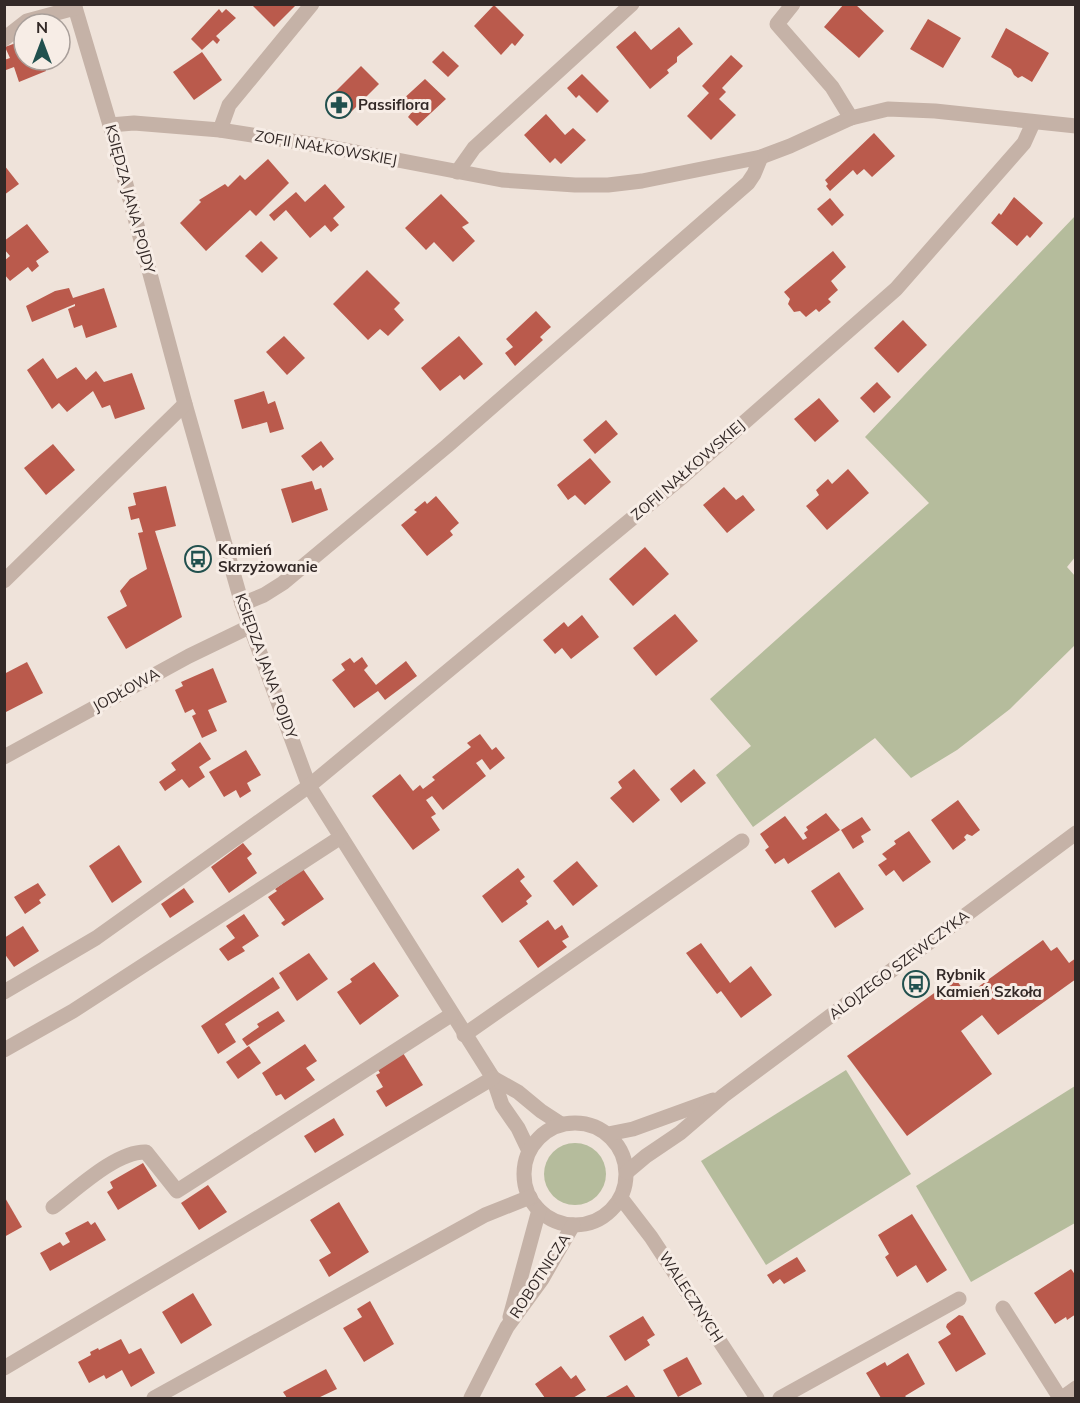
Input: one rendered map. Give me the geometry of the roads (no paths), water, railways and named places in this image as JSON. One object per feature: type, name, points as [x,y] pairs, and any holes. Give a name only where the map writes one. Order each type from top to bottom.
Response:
[{"type":"street","points":[[220,130],[229,105],[312,4]]},
{"type":"street","points":[[457,172],[474,148],[632,4]]},
{"type":"street","points":[[793,4],[777,24],[832,87],[851,118]]},
{"type":"street","points":[[4,39],[27,21],[74,6]]},
{"type":"street","name":"KSIĘDZA JANA POJDY","points":[[74,6],[110,125],[185,404],[242,604],[309,786],[493,1078],[502,1105],[518,1128],[529,1151]]},
{"type":"street","name":"ZOFII NAŁKOWSKIEJ","points":[[110,125],[134,123],[220,130],[531,183],[608,185],[684,173],[760,157],[851,118],[888,109],[1076,126]]},
{"type":"street","name":"ZOFII NAŁKOWSKIEJ","points":[[4,992],[96,938],[309,786],[681,478],[896,289],[1024,143],[1033,123]]},
{"type":"street","points":[[242,604],[264,595],[283,583],[447,446],[747,183],[754,174],[760,157]]},
{"type":"street","points":[[4,581],[185,404]]},
{"type":"street","name":"JODŁOWA","points":[[4,757],[189,656],[249,627]]},
{"type":"street","name":"ALOJZEGO SZEWCZYKA","points":[[627,1172],[680,1133],[723,1096],[1076,832]]},
{"type":"street","points":[[4,1050],[73,1011],[341,837]]},
{"type":"street","points":[[465,1035],[742,841]]},
{"type":"street","points":[[52,1207],[120,1158],[135,1152],[146,1152],[177,1191],[452,1015]]},
{"type":"street","points":[[4,1368],[493,1078]]},
{"type":"street","name":"KSIĘDZA JANA POJDY","points":[[493,1078],[519,1092],[541,1112],[561,1125]]},
{"type":"street","name":"ALOJZEGO SZEWCZYKA","points":[[608,1134],[640,1127],[723,1096]]},
{"type":"street","points":[[586,1123],[608,1134],[619,1147],[627,1172],[626,1185],[613,1209],[601,1218],[573,1225],[555,1221],[539,1210],[530,1197],[524,1174],[529,1151],[542,1134],[561,1125],[586,1123]]},
{"type":"street","points":[[154,1398],[485,1215],[530,1197]]},
{"type":"street","name":"WALECZNYCH","points":[[621,1198],[651,1237],[757,1398]]},
{"type":"street","name":"ROBOTNICZA","points":[[507,1327],[539,1210]]},
{"type":"street","name":"ROBOTNICZA","points":[[471,1398],[507,1327],[542,1280],[573,1225]]},
{"type":"street","points":[[780,1398],[959,1299]]},
{"type":"street","points":[[1003,1308],[1061,1398],[1076,1389]]},
{"type":"place","name":"Passiflora","points":[[339,105]]},
{"type":"place","name":"Kamień Skrzyżowanie","points":[[198,559]]},
{"type":"place","name":"Rybnik Kamień Szkoła","points":[[916,984]]}]
